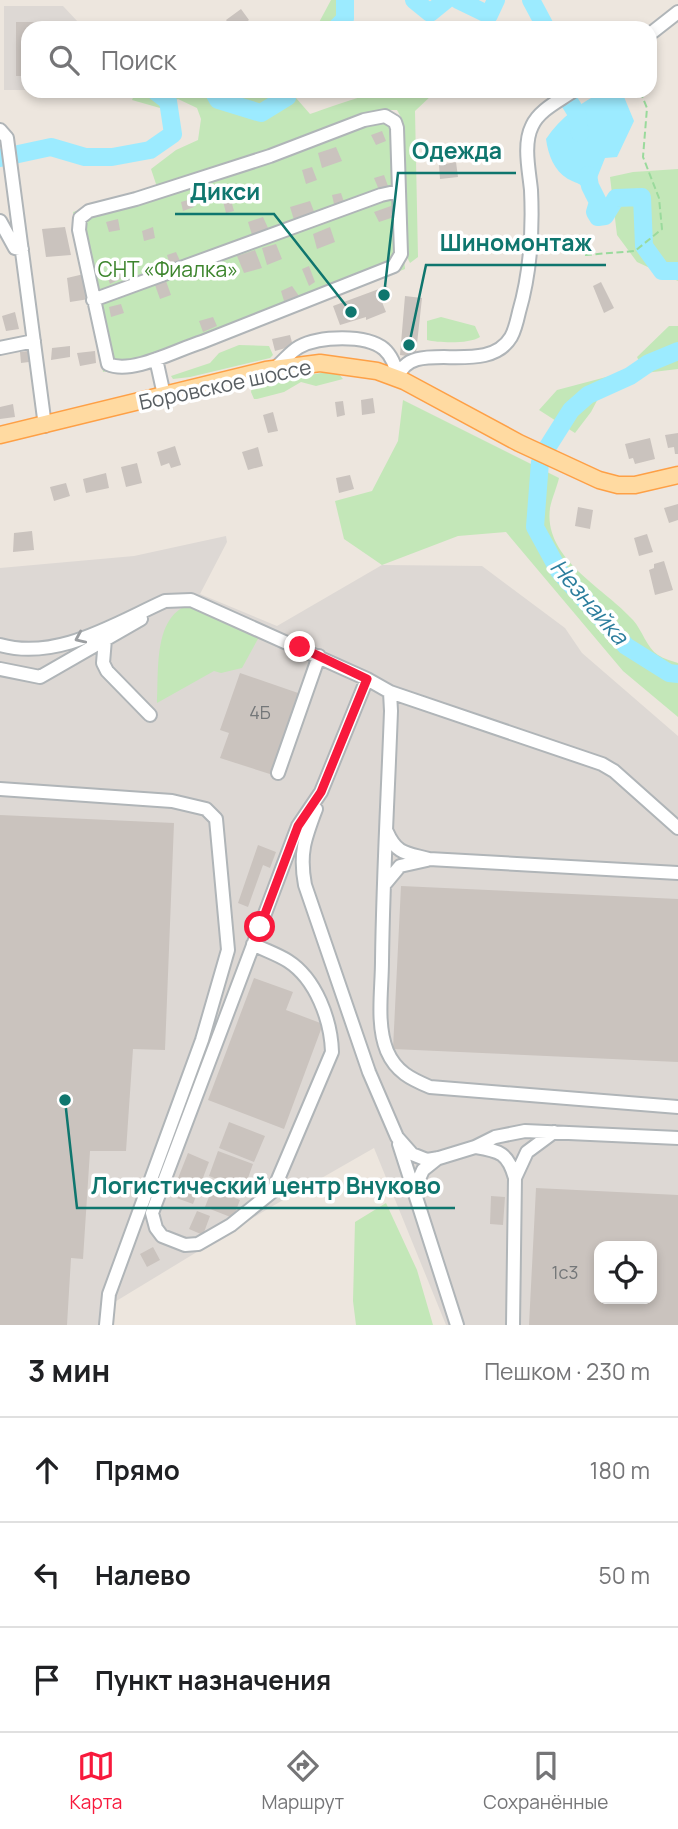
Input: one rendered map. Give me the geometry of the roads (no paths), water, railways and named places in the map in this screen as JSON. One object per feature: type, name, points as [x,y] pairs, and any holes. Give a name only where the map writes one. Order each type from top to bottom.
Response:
[{"type":"main road","name":"Боровское шоссе","points":[[0,435],[275,368],[329,363],[356,366],[398,378],[519,443],[599,480],[627,485],[644,484],[678,475]]},
{"type":"street","points":[[657,28],[678,12]]},
{"type":"street","points":[[398,378],[403,368],[422,359],[438,356],[475,358],[496,353],[508,342],[522,304],[531,261],[528,140],[537,119],[564,98]]},
{"type":"street","points":[[384,116],[395,122],[397,128],[399,191],[401,254],[394,266],[156,359],[127,366],[113,367],[108,364],[78,223],[83,214],[221,172],[291,149],[364,120],[384,116]]},
{"type":"street","points":[[0,130],[7,138],[45,426]]},
{"type":"street","points":[[93,300],[399,191]]},
{"type":"street","points":[[0,221],[9,242],[15,248],[22,249]]},
{"type":"street","points":[[275,368],[294,350],[305,344],[354,339],[383,348],[394,364],[398,378]]},
{"type":"street","points":[[0,348],[34,341]]},
{"type":"street","points":[[156,359],[164,396]]},
{"type":"street","points":[[0,645],[36,650],[64,646],[166,601],[191,600],[319,656],[390,692],[602,764],[614,771],[678,828]]},
{"type":"street","points":[[0,669],[40,677],[142,619],[166,601]]},
{"type":"street","points":[[105,639],[103,663],[107,671],[150,715]]},
{"type":"street","points":[[278,773],[319,656]]},
{"type":"street","points":[[367,679],[303,842],[302,867],[305,885],[369,1072],[397,1137],[457,1325]]},
{"type":"street","points":[[390,692],[383,888],[382,1027],[388,1052],[395,1066],[409,1079],[430,1087],[678,1107]]},
{"type":"street","points":[[0,789],[172,801],[206,809],[216,819],[228,950],[202,1040],[109,1294],[106,1325]]},
{"type":"street","points":[[253,944],[288,961],[314,990],[332,1034],[332,1052],[272,1191],[231,1225],[198,1244],[185,1245],[162,1236],[156,1228],[152,1213],[253,944],[298,826],[321,792]]},
{"type":"street","points":[[387,832],[393,846],[401,852],[429,859],[678,873]]},
{"type":"street","points":[[383,888],[400,866],[429,859]]},
{"type":"street","points":[[397,1137],[412,1154],[427,1160],[475,1147],[513,1132],[678,1138]]},
{"type":"street","points":[[515,1178],[527,1152],[555,1132]]},
{"type":"street","points":[[475,1147],[504,1155],[512,1166],[515,1178],[513,1325]]},
{"type":"street","points":[[414,1191],[423,1170],[439,1158]]},
{"type":"water","points":[[624,98],[634,121],[617,157],[605,158],[595,183],[598,202],[586,198],[581,185],[568,179],[555,167],[546,139],[572,111],[588,100]]},
{"type":"waterway","name":"Незнайка","points":[[343,21],[345,0]]},
{"type":"waterway","name":"Незнайка","points":[[414,0],[430,13],[446,0]]},
{"type":"waterway","name":"Незнайка","points":[[458,0],[489,15],[496,0]]},
{"type":"waterway","name":"Незнайка","points":[[531,0],[542,21]]},
{"type":"waterway","name":"Незнайка","points":[[0,158],[51,147],[85,157],[112,157],[150,150],[173,134],[168,101],[164,98]]},
{"type":"waterway","name":"Незнайка","points":[[217,98],[261,113],[285,98]]},
{"type":"waterway","name":"Незнайка","points":[[569,101],[577,114],[580,133]]},
{"type":"waterway","name":"Незнайка","points":[[588,175],[598,202],[595,212],[598,217],[605,216],[616,198],[642,197],[644,246],[662,271],[678,271]]},
{"type":"waterway","name":"Незнайка","points":[[547,448],[571,410],[588,395],[678,351]]},
{"type":"waterway","name":"Незнайка","points":[[540,462],[535,527],[559,571],[626,646],[669,673],[678,674]]},
{"type":"place","name":"Одежда","points":[[384,295]]},
{"type":"place","name":"Дикси","points":[[351,312]]},
{"type":"place","name":"Шиномонтаж","points":[[409,345]]},
{"type":"place","name":"Логистический центр Внуково","points":[[65,1100]]},
{"type":"park label","name":"СНТ «Фиалка»","points":[[168,269]]}]
